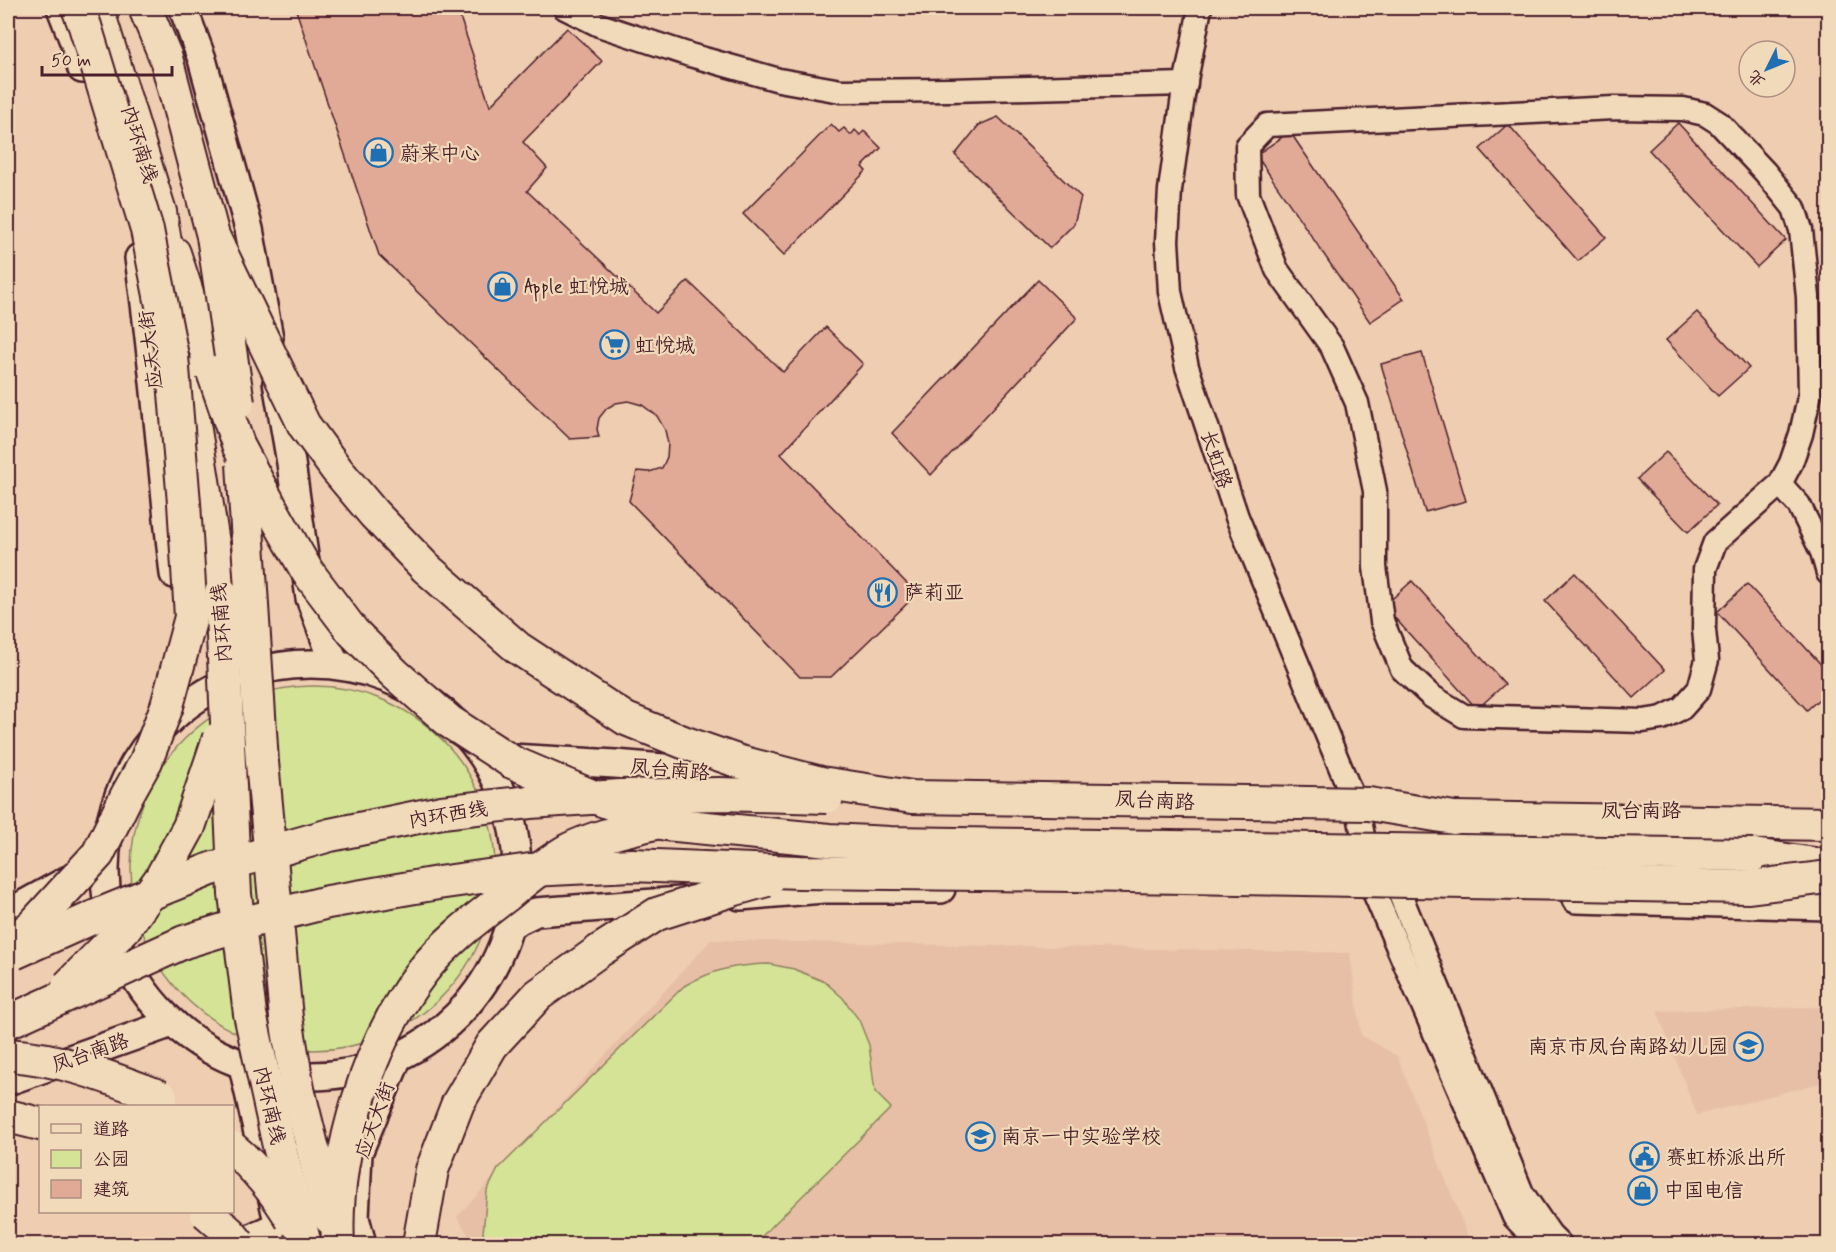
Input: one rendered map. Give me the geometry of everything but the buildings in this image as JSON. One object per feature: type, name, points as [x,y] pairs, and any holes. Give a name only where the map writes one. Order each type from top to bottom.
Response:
[{"type":"highway","points":[[8,945],[33,925],[98,854],[146,761],[167,706],[191,617],[172,356],[147,230],[78,8]]},
{"type":"highway","name":"内环南线","points":[[97,8],[160,212],[221,593],[235,894],[250,1014],[279,1146],[305,1245]]},
{"type":"highway","name":"内环南线","points":[[146,8],[166,58],[213,236],[238,402],[264,785],[286,1018],[298,1089],[338,1245]]},
{"type":"highway","points":[[160,212],[239,447],[307,571],[353,632],[395,674],[450,722],[512,762],[594,797],[666,824],[829,840],[890,843],[1753,855],[1828,866]]},
{"type":"highway","points":[[213,236],[304,425],[337,470],[374,514],[426,568],[518,648],[626,719],[740,762],[822,783],[912,797],[1369,804],[1454,818]]},
{"type":"highway","points":[[8,1037],[53,1000],[125,928],[160,878],[189,827],[209,771],[242,663],[250,579]]},
{"type":"highway","name":"内环西线","points":[[8,956],[211,869],[330,835],[442,812],[530,802],[620,796],[719,794],[795,797],[912,797]]},
{"type":"highway","points":[[338,1245],[339,1193],[349,1139],[375,1052],[400,1004],[423,971],[456,936],[568,850],[605,836],[690,815],[834,826],[1377,829],[1454,818]]},
{"type":"highway","name":"凤台南路","points":[[1454,818],[1828,824]]},
{"type":"highway","points":[[8,1022],[184,942],[256,920],[328,902],[530,870],[632,865],[799,872],[1749,887],[1828,877]]},
{"type":"highway","points":[[419,1245],[432,1170],[458,1103],[492,1046],[538,995],[599,951],[657,914],[735,889],[799,872]]},
{"type":"highway","points":[[8,1055],[31,1056],[101,1073],[161,1097],[173,1105]]},
{"type":"highway","points":[[8,1116],[39,1124]]},
{"type":"highway","points":[[234,1150],[245,1159],[287,1210],[305,1245]]},
{"type":"highway","points":[[207,1213],[230,1233],[238,1245]]},
{"type":"main road","name":"应天大街","points":[[61,8],[75,44],[139,258],[155,380],[187,703]]},
{"type":"main road","points":[[183,8],[202,59],[249,229],[291,463],[310,598],[335,665]]},
{"type":"main road","points":[[283,664],[335,665],[393,680],[444,712],[483,756],[508,809],[518,867],[511,924],[494,967],[469,1004],[436,1035],[397,1059],[360,1072],[321,1077],[281,1075],[243,1066],[205,1048],[172,1023],[133,976],[110,921],[104,861],[115,800],[144,746],[187,703],[233,678],[283,664]]},
{"type":"main road","name":"凤台南路","points":[[483,756],[615,764],[804,780],[1358,810],[1388,808],[1828,812]]},
{"type":"main road","points":[[8,913],[104,861]]},
{"type":"main road","points":[[511,924],[536,912],[823,889],[1111,889],[1387,893],[1828,906]]},
{"type":"main road","name":"凤台南路","points":[[8,1081],[172,1023]]},
{"type":"main road","name":"应天大街","points":[[362,1245],[355,1218],[358,1153],[397,1059]]},
{"type":"main road","points":[[243,1066],[281,1235]]},
{"type":"main road","points":[[238,1245],[355,1218]]},
{"type":"street","points":[[565,8],[599,25],[690,55],[779,80],[841,91],[1186,84]]},
{"type":"street","name":"长虹路","points":[[1200,8],[1170,190],[1167,241],[1170,292],[1187,367],[1237,517],[1358,810],[1387,893]]},
{"type":"street","points":[[1614,108],[1683,109],[1712,118],[1766,172],[1794,208],[1801,230],[1808,297],[1810,393],[1801,435],[1791,463],[1780,484],[1715,543],[1705,578],[1704,630],[1707,660],[1699,689],[1682,708],[1662,718],[1642,721],[1464,716],[1431,696],[1402,669],[1382,621],[1375,567],[1375,490],[1357,403],[1332,347],[1277,270],[1248,195],[1247,146],[1267,125],[1614,108]]},
{"type":"street","points":[[1780,484],[1799,505],[1822,552],[1828,573]]},
{"type":"street","points":[[1387,893],[1515,1217],[1540,1245]]},
{"type":"street","points":[[1387,893],[1522,1194],[1560,1245]]},
{"type":"street","points":[[355,1218],[369,1245]]},
{"type":"shaded area","name":"南京一中实验学校","points":[[711,940],[1350,953],[1361,1035],[1397,1056],[1471,1244],[474,1244],[457,1217]]},
{"type":"shaded area","name":"南京市凤台南路幼儿园","points":[[1828,1007],[1828,1081],[1697,1115],[1657,1011]]},
{"type":"green space","points":[[295,686],[331,686],[366,693],[399,707],[429,727],[454,752],[482,798],[492,832],[495,868],[492,904],[482,938],[454,984],[429,1009],[399,1029],[366,1043],[331,1050],[295,1050],[260,1043],[227,1029],[197,1009],[172,984],[152,954],[138,921],[131,886],[131,850],[138,815],[152,782],[172,752],[197,727],[227,707],[260,693]]},
{"type":"green space","points":[[769,964],[794,969],[825,982],[843,998],[859,1020],[869,1045],[875,1092],[891,1108],[754,1244],[486,1244],[483,1233],[487,1191],[498,1169],[684,986],[725,969]]},
{"type":"place","name":"蔚来中心","points":[[379,153]]},
{"type":"place","name":"Apple 虹悦城","points":[[503,286]]},
{"type":"place","name":"虹悦城","points":[[614,345]]},
{"type":"place","name":"萨莉亚","points":[[883,592]]},
{"type":"place","name":"南京市凤台南路幼儿园","points":[[1749,1046]]},
{"type":"place","name":"南京一中实验学校","points":[[980,1136]]},
{"type":"place","name":"赛虹桥派出所","points":[[1645,1157]]},
{"type":"place","name":"中国电信","points":[[1643,1190]]}]
